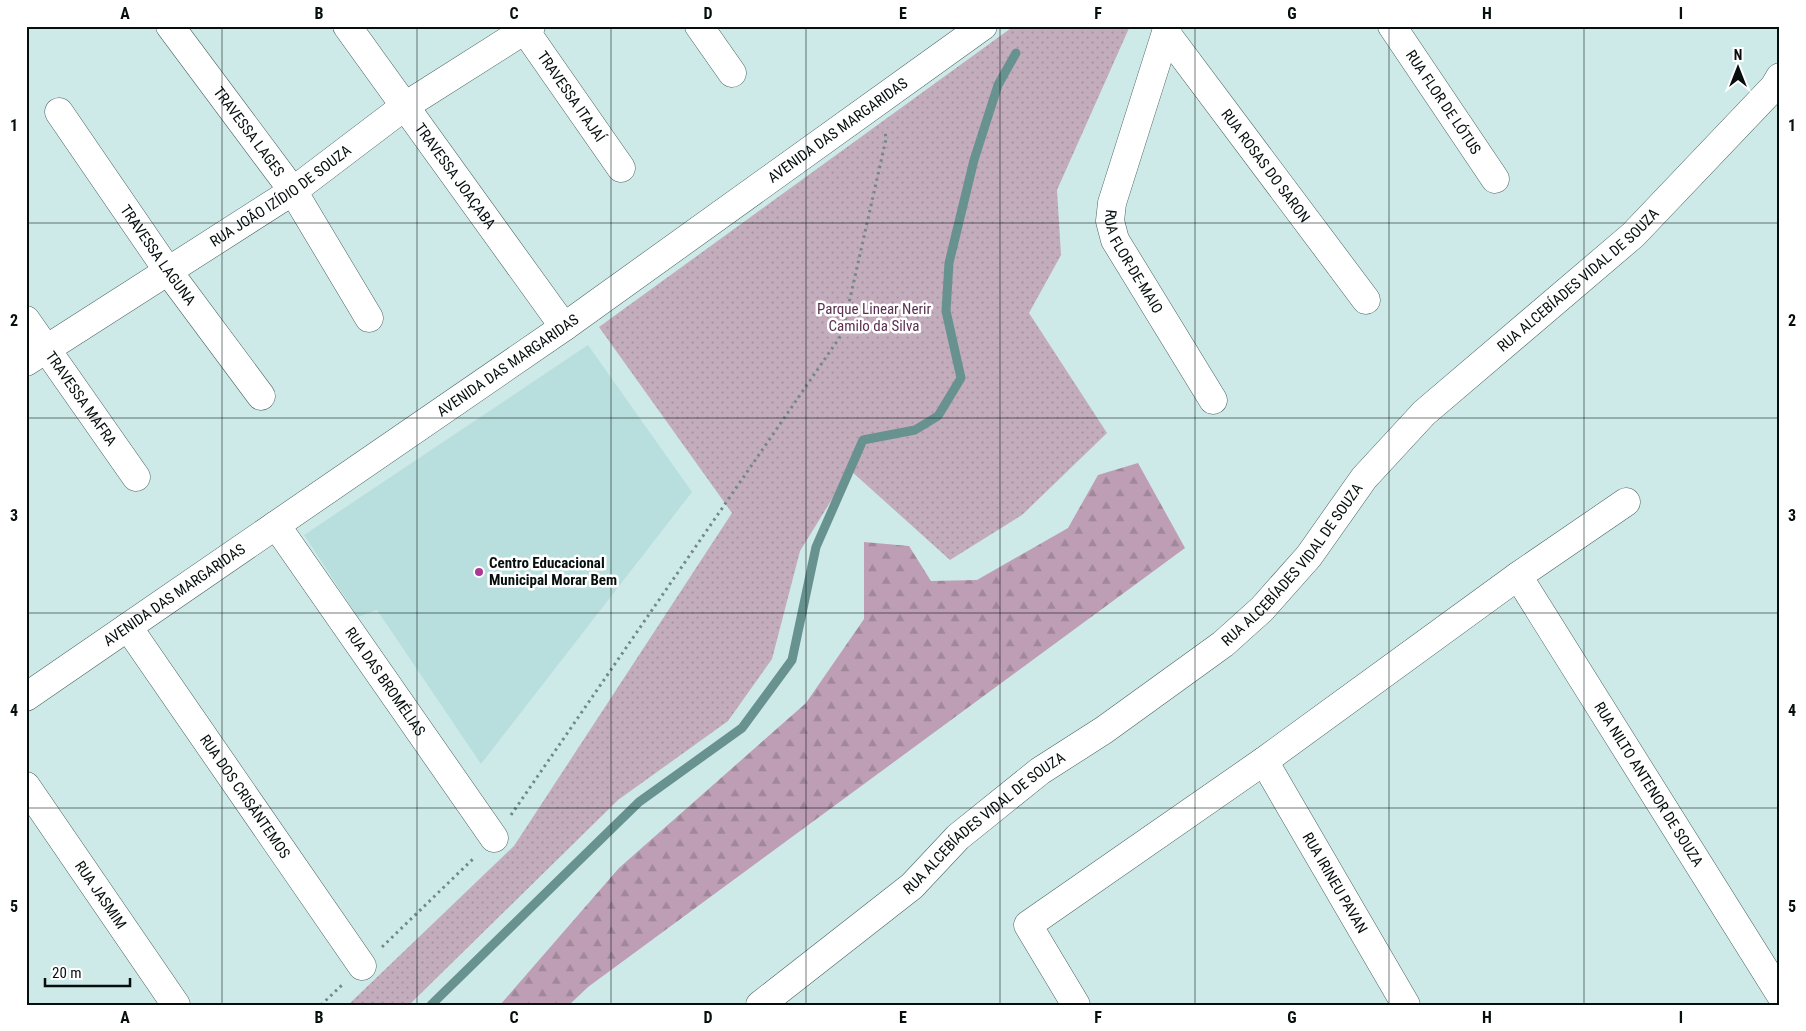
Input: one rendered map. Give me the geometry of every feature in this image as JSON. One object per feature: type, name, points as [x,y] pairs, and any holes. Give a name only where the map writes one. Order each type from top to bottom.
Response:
[{"type":"street","name":"TRAVESSA LAGES","points":[[170,26],[293,191],[369,318]]},
{"type":"street","name":"TRAVESSA JOAÇABA","points":[[347,26],[564,326]]},
{"type":"street","points":[[699,26],[732,73]]},
{"type":"street","name":"AVENIDA DAS MARGARIDAS","points":[[26,697],[564,326],[983,26]]},
{"type":"street","name":"RUA FLOR DE LÓTUS","points":[[1392,26],[1495,179]]},
{"type":"street","name":"RUA JOÃO IZÍDIO DE SOUZA","points":[[36,355],[293,191],[405,106],[526,28]]},
{"type":"street","name":"TRAVESSA ITAJAÍ","points":[[526,28],[621,168]]},
{"type":"street","name":"RUA ROSAS DO SARON","points":[[1167,29],[1366,300]]},
{"type":"street","name":"RUA FLOR-DE-MAIO","points":[[1167,29],[1112,203],[1110,221],[1115,240],[1213,400]]},
{"type":"street","name":"RUA ALCEBÍADES VIDAL DE SOUZA","points":[[760,1005],[912,886],[958,837],[1040,771],[1104,730],[1223,644],[1255,615],[1309,556],[1364,478],[1424,413],[1633,235],[1774,87],[1780,77]]},
{"type":"street","name":"TRAVESSA LAGUNA","points":[[59,112],[168,271],[261,396]]},
{"type":"street","name":"TRAVESSA MAFRA","points":[[26,320],[36,355],[136,478]]},
{"type":"street","points":[[1076,1005],[1028,925],[1264,761],[1518,576],[1626,502]]},
{"type":"street","name":"RUA DAS BROMÉLIAS","points":[[276,526],[494,838]]},
{"type":"street","name":"RUA NILTO ANTENOR DE SOUZA","points":[[1518,576],[1780,994]]},
{"type":"street","name":"RUA DOS CRISÂNTEMOS","points":[[128,627],[362,966]]},
{"type":"street","name":"RUA IRINEU PAVAN","points":[[1264,761],[1406,1005]]},
{"type":"street","name":"RUA JASMIM","points":[[26,786],[176,1005]]},
{"type":"path","points":[[321,1005],[494,838],[842,334],[886,139],[883,98]]},
{"type":"shaded area","name":"Centro Educacional Municipal Morar Bem","points":[[588,345],[692,492],[481,764],[377,610],[358,617],[304,535]]},
{"type":"green space","name":"Parque Linear Nerir Camilo da Silva","points":[[1014,26],[1130,26],[1057,190],[1061,255],[1029,313],[1107,433],[1022,515],[950,560],[850,470],[800,551],[772,659],[728,721],[618,800],[409,1005],[348,1005],[514,846],[732,513],[599,327]]},
{"type":"green space","points":[[1138,463],[1185,548],[588,987],[569,1005],[500,1005],[619,868],[806,703],[864,619],[864,542],[909,546],[931,581],[977,580],[1068,528],[1098,475]]},
{"type":"waterway","points":[[431,1005],[639,802],[742,728],[792,660],[816,547],[863,440],[915,430],[938,416],[961,378],[946,311],[949,263],[974,160],[998,85],[1016,53]]},
{"type":"place","name":"Centro Educacional Municipal Morar Bem","points":[[479,572]]}]
